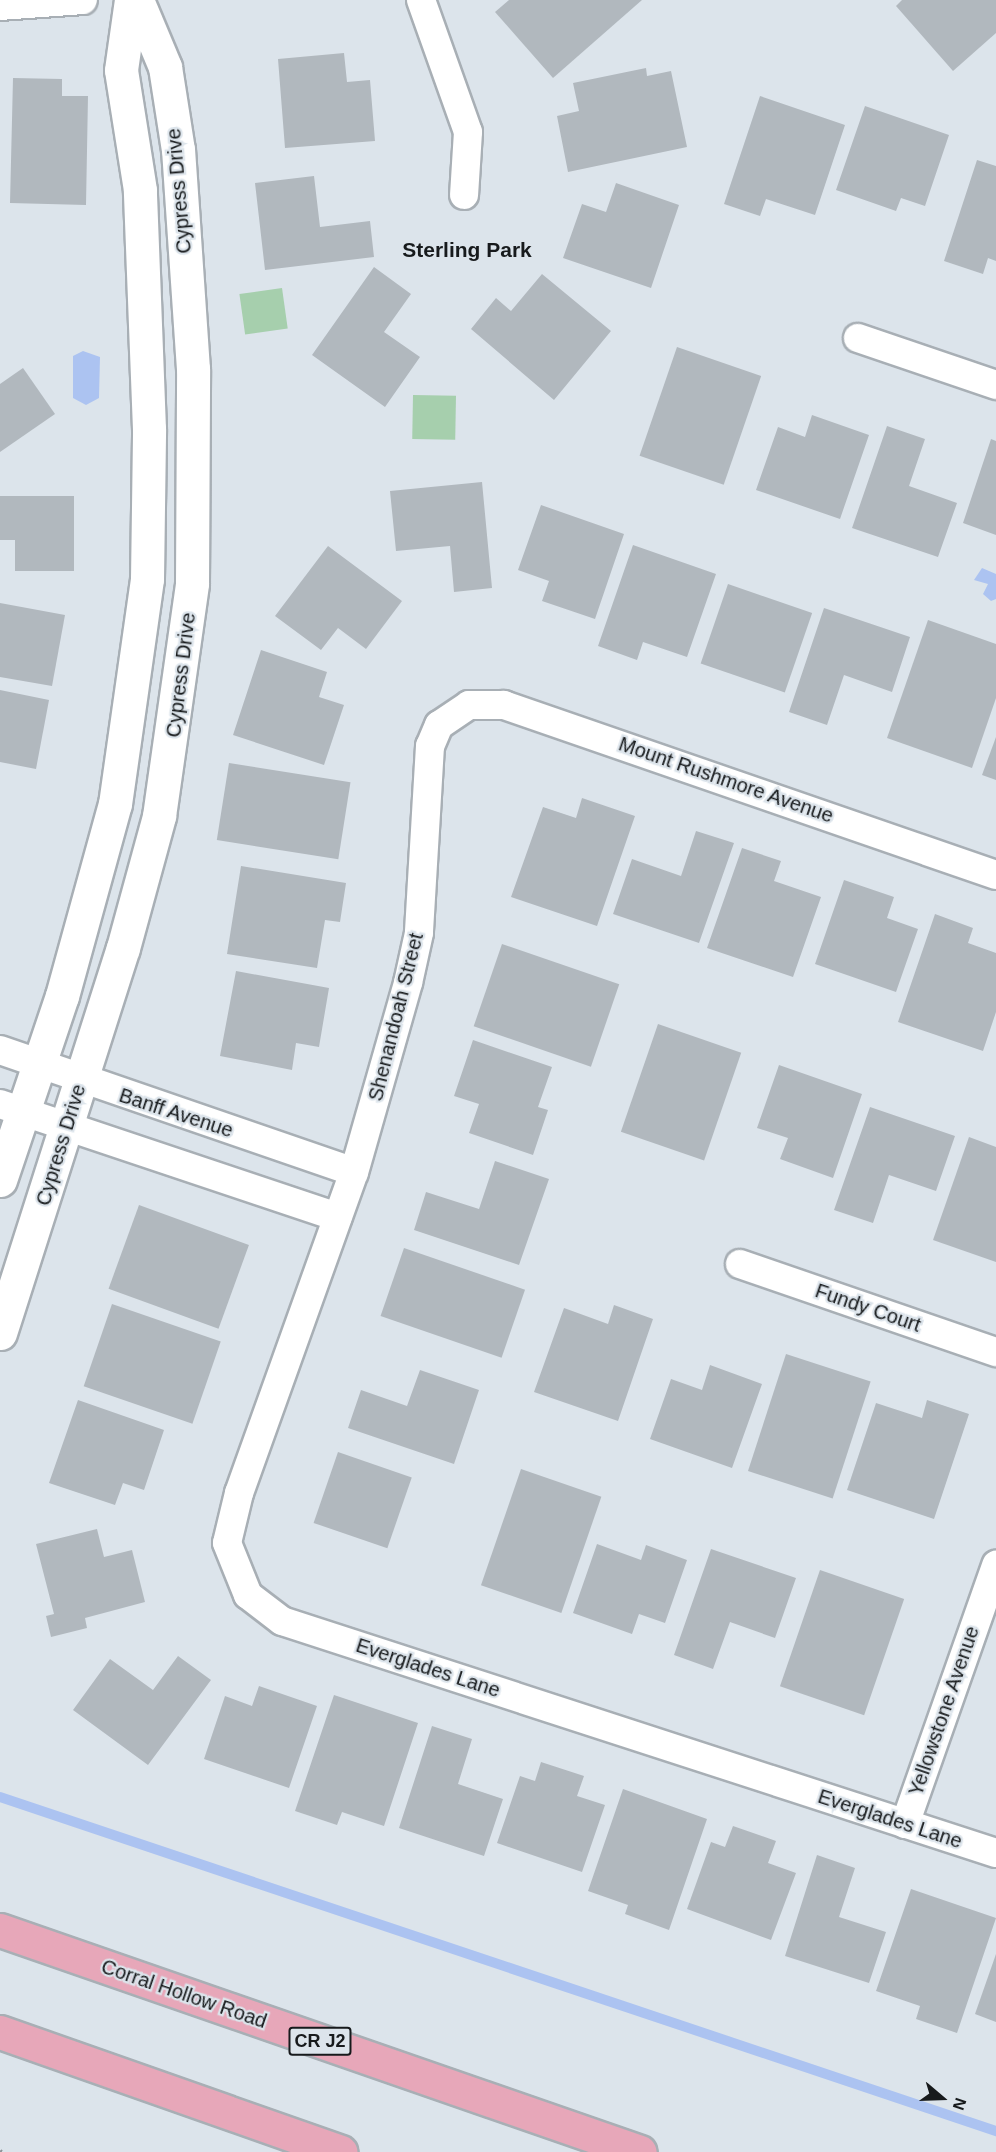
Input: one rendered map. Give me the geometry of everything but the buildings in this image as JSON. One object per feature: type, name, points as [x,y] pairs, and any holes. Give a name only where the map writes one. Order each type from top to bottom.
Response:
[{"type":"main road","name":"Corral Hollow Road","points":[[0,1930],[640,2152]]},
{"type":"main road","points":[[0,2032],[341,2152]]},
{"type":"street","points":[[0,6],[83,0]]},
{"type":"street","name":"Cypress Drive","points":[[0,1180],[11,1109],[39,1065],[115,804],[147,579],[149,429],[140,190],[121,70],[131,0]]},
{"type":"street","name":"Cypress Drive","points":[[0,1333],[68,1126],[159,816],[192,583],[193,369],[178,150],[165,67],[137,0]]},
{"type":"street","points":[[420,0],[468,132],[464,195]]},
{"type":"street","points":[[858,338],[996,385]]},
{"type":"street","name":"Mount Rushmore Avenue","points":[[453,713],[469,705],[504,705],[996,875]]},
{"type":"street","name":"Shenandoah Street","points":[[338,1217],[354,1172],[419,933],[430,747],[439,724],[453,713]]},
{"type":"street","name":"Banff Avenue","points":[[0,1050],[81,1082],[354,1172]]},
{"type":"street","points":[[11,1109],[338,1217]]},
{"type":"street","name":"Everglades Lane","points":[[338,1217],[230,1533],[230,1560],[248,1595],[282,1621],[996,1853]]},
{"type":"street","name":"Fundy Court","points":[[740,1264],[996,1352]]},
{"type":"street","name":"Yellowstone Avenue","points":[[905,1824],[996,1565]]},
{"type":"green space","points":[[282,288],[288,329],[245,335],[239,294]]},
{"type":"green space","points":[[413,395],[456,396],[455,440],[412,439]]},
{"type":"water","points":[[83,351],[100,357],[99,398],[86,405],[73,398],[73,356]]},
{"type":"water","points":[[982,568],[996,574],[996,599],[991,601],[983,594],[988,584],[974,580]]},
{"type":"waterway","points":[[0,1797],[996,2131]]},
{"type":"district","name":"Sterling Park","points":[[467,250]]}]
